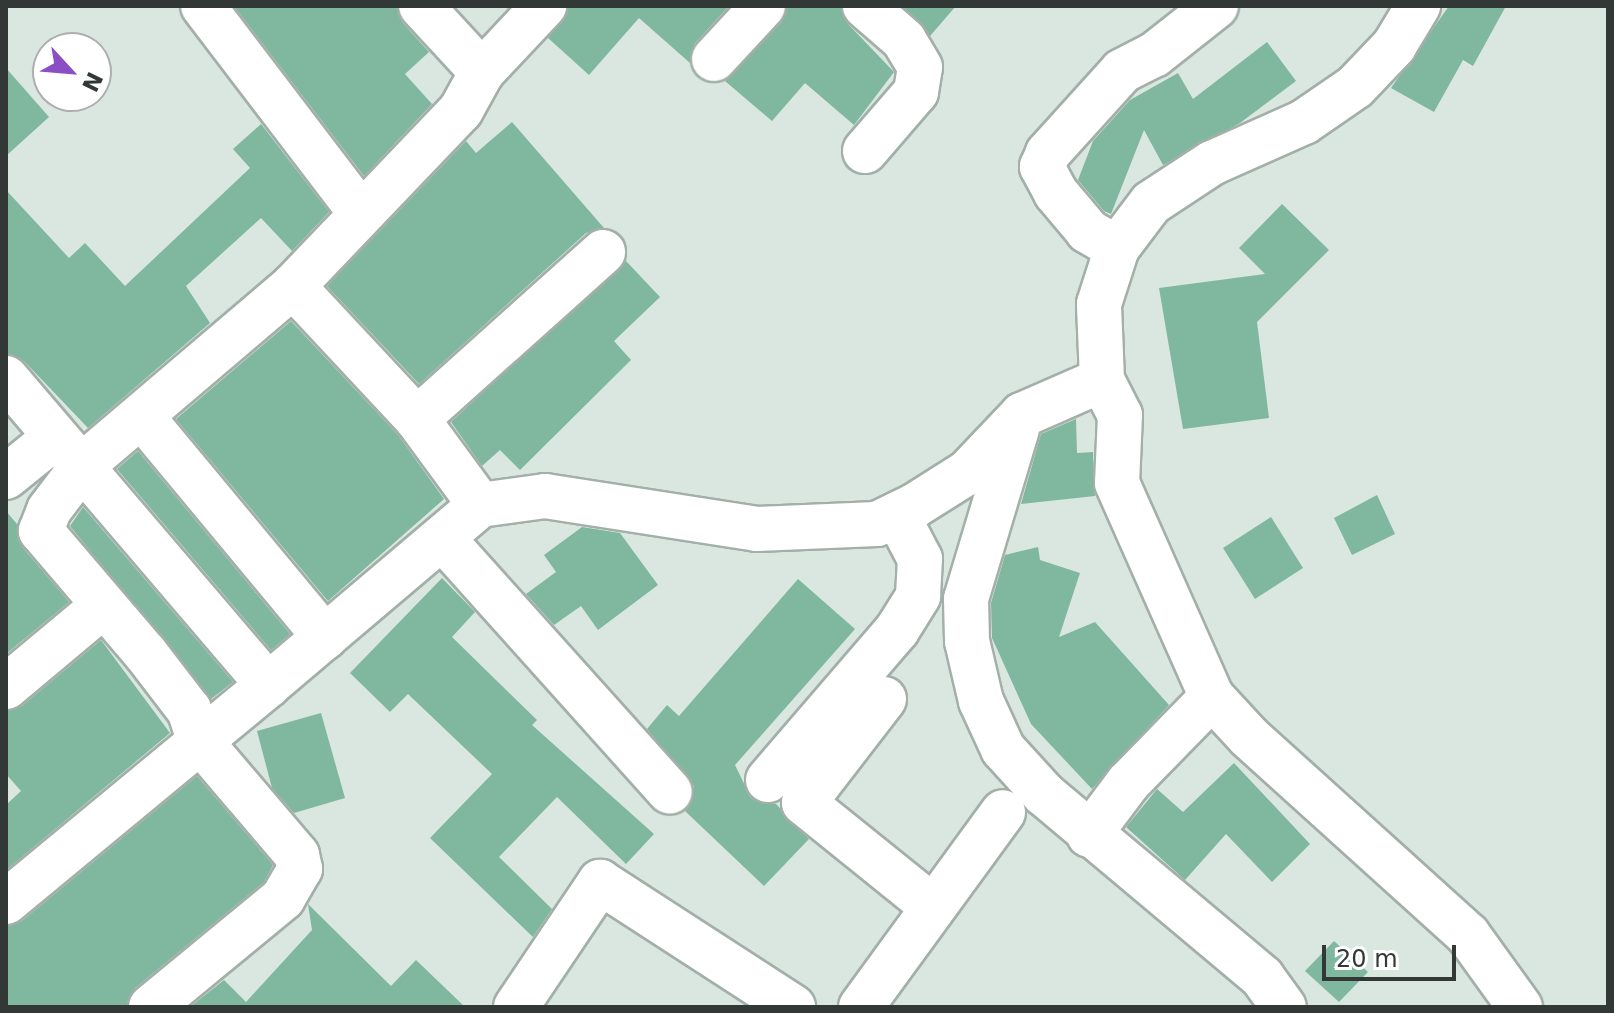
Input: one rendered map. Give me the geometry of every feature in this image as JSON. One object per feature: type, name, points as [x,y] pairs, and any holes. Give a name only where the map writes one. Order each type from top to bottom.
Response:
[{"type":"street","points":[[203,6],[360,212]]},
{"type":"street","points":[[421,6],[482,72]]},
{"type":"street","points":[[6,477],[143,418],[293,286],[360,212],[461,110],[482,72],[544,6]]},
{"type":"street","points":[[714,59],[763,6]]},
{"type":"street","points":[[865,6],[904,40],[920,67],[916,92],[865,151]]},
{"type":"street","points":[[1117,248],[1088,231],[1056,193],[1042,167],[1048,153],[1122,71],[1154,55],[1216,6]]},
{"type":"street","points":[[1418,6],[1394,46],[1355,87],[1304,122],[1212,163],[1151,203],[1117,248],[1099,304],[1102,380],[1120,415],[1117,483],[1212,697],[1249,737],[1468,935],[1520,1007]]},
{"type":"street","points":[[417,419],[603,252]]},
{"type":"street","points":[[293,286],[417,419],[480,505]]},
{"type":"street","points":[[6,378],[268,685]]},
{"type":"street","points":[[6,902],[444,540],[480,505],[545,496],[757,529],[877,524],[968,472],[1022,415],[1102,380]]},
{"type":"street","points":[[1022,415],[966,599],[967,641],[981,701],[1003,749],[1089,835],[1262,977],[1284,1007]]},
{"type":"street","points":[[143,418],[325,637]]},
{"type":"street","points":[[68,452],[41,531],[189,710],[199,740],[290,841],[300,869],[283,898],[151,1007]]},
{"type":"street","points":[[768,780],[897,630],[918,596],[920,559],[897,515]]},
{"type":"street","points":[[444,540],[670,792]]},
{"type":"street","points":[[6,687],[103,606]]},
{"type":"street","points":[[1089,835],[1128,783],[1212,697]]},
{"type":"street","points":[[884,699],[804,803],[933,907]]},
{"type":"street","points":[[861,1007],[1003,812]]},
{"type":"street","points":[[516,1007],[600,882],[793,1007]]},
{"type":"building","points":[[234,6],[397,6],[402,22],[429,52],[405,74],[432,104],[364,176]]},
{"type":"building","points":[[568,6],[729,6],[695,43],[690,63],[639,18],[589,75],[548,38]]},
{"type":"building","points":[[787,6],[841,6],[848,24],[894,72],[854,125],[805,83],[772,121],[725,81],[781,23]]},
{"type":"building","points":[[903,6],[956,6],[930,36]]},
{"type":"building","points":[[1449,6],[1506,6],[1473,66],[1463,60],[1434,112],[1391,88]]},
{"type":"building","points":[[1267,42],[1296,81],[1240,123],[1163,165],[1144,130],[1111,214],[1104,211],[1078,180],[1093,141],[1130,100],[1178,73],[1193,99]]},
{"type":"building","points":[[6,68],[32,98],[32,112],[45,112],[49,117],[6,156]]},
{"type":"building","points":[[512,122],[604,228],[586,233],[419,384],[327,286],[466,141],[476,153]]},
{"type":"building","points":[[261,124],[329,212],[292,251],[261,218],[186,286],[210,323],[88,428],[24,361],[6,354],[6,190],[69,258],[85,243],[125,286],[250,168],[233,149]]},
{"type":"building","points":[[1282,204],[1329,250],[1257,322],[1269,418],[1183,429],[1159,288],[1265,274],[1239,248]]},
{"type":"building","points":[[626,261],[660,297],[614,341],[631,360],[520,470],[500,450],[482,466],[451,422]]},
{"type":"building","points":[[291,321],[398,435],[444,499],[328,601],[176,419]]},
{"type":"building","points":[[1076,419],[1077,453],[1093,452],[1095,496],[1021,504],[1041,434]]},
{"type":"building","points":[[138,451],[290,634],[271,650],[117,469]]},
{"type":"building","points":[[1377,495],[1395,534],[1352,555],[1334,518]]},
{"type":"building","points":[[83,507],[233,682],[211,699],[70,526]]},
{"type":"building","points":[[6,511],[17,524],[22,547],[69,602],[6,654]]},
{"type":"building","points":[[1271,517],[1303,568],[1255,599],[1223,548]]},
{"type":"building","points":[[582,527],[620,533],[658,585],[598,630],[581,606],[554,625],[526,594],[556,572],[544,555]]},
{"type":"building","points":[[1038,547],[1040,560],[1080,573],[1059,637],[1095,622],[1169,705],[1092,789],[1031,724],[992,638],[991,603],[1005,555]]},
{"type":"building","points":[[442,578],[475,612],[452,637],[537,720],[532,725],[654,834],[626,864],[557,797],[499,857],[552,909],[533,937],[430,838],[492,774],[408,694],[390,712],[350,673]]},
{"type":"building","points":[[798,579],[855,629],[735,765],[751,798],[776,804],[809,839],[764,886],[685,811],[694,786],[647,729],[667,705],[679,716]]},
{"type":"building","points":[[101,640],[170,733],[6,870],[6,805],[21,791],[6,774],[6,711],[22,706]]},
{"type":"building","points":[[321,713],[345,798],[294,813],[272,788],[257,731]]},
{"type":"building","points":[[1234,763],[1310,844],[1272,882],[1226,834],[1185,880],[1126,827],[1157,789],[1183,812]]},
{"type":"building","points":[[197,776],[273,865],[264,882],[135,988],[127,1007],[6,1007],[6,926],[22,921]]},
{"type":"building","points":[[308,904],[391,986],[416,960],[465,1007],[190,1007],[224,980],[246,1002],[312,930]]},
{"type":"building","points":[[1334,941],[1368,972],[1339,1002],[1305,971]]}]
